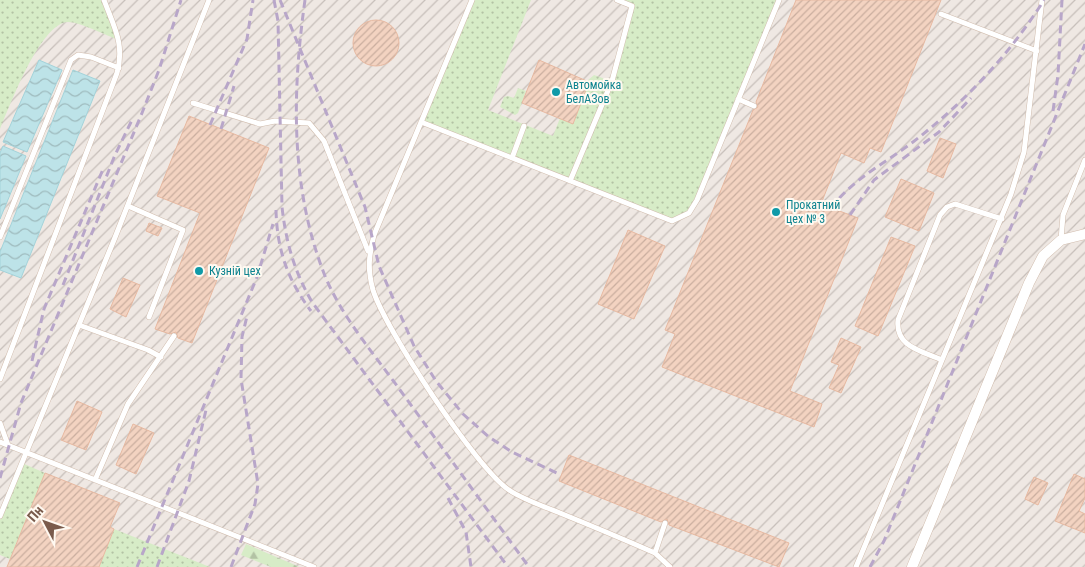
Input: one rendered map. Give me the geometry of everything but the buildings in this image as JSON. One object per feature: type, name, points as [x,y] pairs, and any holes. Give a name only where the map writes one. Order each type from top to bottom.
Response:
[{"type":"street","points":[[912,567],[1029,283],[1043,256],[1061,240],[1085,234]]},
{"type":"lane","points":[[0,379],[119,68],[121,58],[119,40],[104,0]]},
{"type":"lane","points":[[0,516],[128,206],[208,0]]},
{"type":"lane","points":[[368,251],[472,0]]},
{"type":"lane","points":[[570,181],[612,81],[632,6],[616,0]]},
{"type":"lane","points":[[421,122],[672,221],[689,213],[698,200],[779,0]]},
{"type":"lane","points":[[856,567],[1002,219],[1024,152],[1042,0]]},
{"type":"lane","points":[[941,14],[1037,51]]},
{"type":"lane","points":[[0,237],[71,60],[78,55],[91,57],[119,68]]},
{"type":"lane","points":[[738,99],[754,106]]},
{"type":"lane","points":[[194,103],[260,124],[275,121],[309,123],[324,141],[368,251],[374,291],[382,312],[410,360],[460,434],[508,490],[655,552],[671,566]]},
{"type":"lane","points":[[512,158],[524,126]]},
{"type":"lane","points":[[1061,240],[1063,215],[1085,160]]},
{"type":"lane","points":[[942,360],[909,345],[900,338],[897,330],[898,320],[940,215],[947,207],[955,204],[1002,219]]},
{"type":"lane","points":[[128,206],[183,230],[148,317]]},
{"type":"lane","points":[[79,325],[148,350],[161,357]]},
{"type":"lane","points":[[95,480],[128,404],[174,336]]},
{"type":"lane","points":[[0,423],[8,445]]},
{"type":"lane","points":[[0,442],[314,567]]},
{"type":"lane","points":[[655,552],[665,523]]},
{"type":"shaded area","points":[[0,0],[1085,0],[1085,567],[0,567]]},
{"type":"green space","points":[[0,0],[104,0],[119,40],[73,23],[68,22],[57,26],[47,36],[27,67],[0,129]]},
{"type":"green space","points":[[472,0],[531,0],[488,110],[553,136],[560,118],[573,123],[589,82],[587,81],[594,75],[611,81],[632,6],[617,0],[778,0],[697,200],[689,213],[672,221],[421,122]]},
{"type":"green space","points":[[518,88],[526,91],[518,113],[515,115],[500,107],[504,97],[514,98]]},
{"type":"green space","points":[[22,463],[45,473],[10,559],[0,555],[0,516]]},
{"type":"green space","points":[[114,529],[210,567],[99,567]]},
{"type":"green space","points":[[246,544],[299,567],[271,567],[241,555]]},
{"type":"water","points":[[39,60],[62,70],[27,152],[3,142]]},
{"type":"water","points":[[73,70],[100,81],[21,278],[0,270],[0,252]]},
{"type":"water","points":[[3,146],[26,156],[0,219],[0,153]]},
{"type":"railway","points":[[0,478],[21,403],[142,113],[159,70],[181,0]]},
{"type":"railway","points":[[210,125],[247,39],[253,0]]},
{"type":"railway","points":[[274,0],[278,21],[282,207],[286,232],[300,279],[312,302],[508,567]]},
{"type":"railway","points":[[280,0],[365,207],[379,266],[414,346],[436,381],[463,414],[489,437],[512,452],[561,475]]},
{"type":"railway","points":[[305,0],[298,70],[297,140],[305,209],[325,276],[340,306],[359,335],[529,567]]},
{"type":"railway","points":[[831,208],[849,188],[932,127],[968,94],[1001,58],[1044,0]]},
{"type":"railway","points":[[1053,111],[1058,75],[1062,0]]},
{"type":"railway","points":[[870,567],[884,541],[1085,44]]},
{"type":"railway","points":[[221,129],[234,86]]},
{"type":"railway","points":[[850,215],[874,180],[939,132],[971,98]]},
{"type":"railway","points":[[63,285],[115,155],[132,120]]},
{"type":"railway","points":[[32,361],[44,309],[104,167]]},
{"type":"railway","points":[[276,210],[281,251],[285,263],[296,287],[311,311]]},
{"type":"railway","points":[[137,567],[257,277],[273,224]]},
{"type":"railway","points":[[231,567],[255,504],[258,484],[241,379],[242,337],[247,316]]},
{"type":"railway","points":[[157,567],[189,481],[206,410]]},
{"type":"railway","points":[[448,498],[466,532],[471,567]]},
{"type":"place","name":"Автомойка БелАЗов","points":[[556,92]]},
{"type":"place","name":"Прокатний цех № 3","points":[[776,212]]},
{"type":"place","name":"Кузній цех","points":[[199,271]]}]
